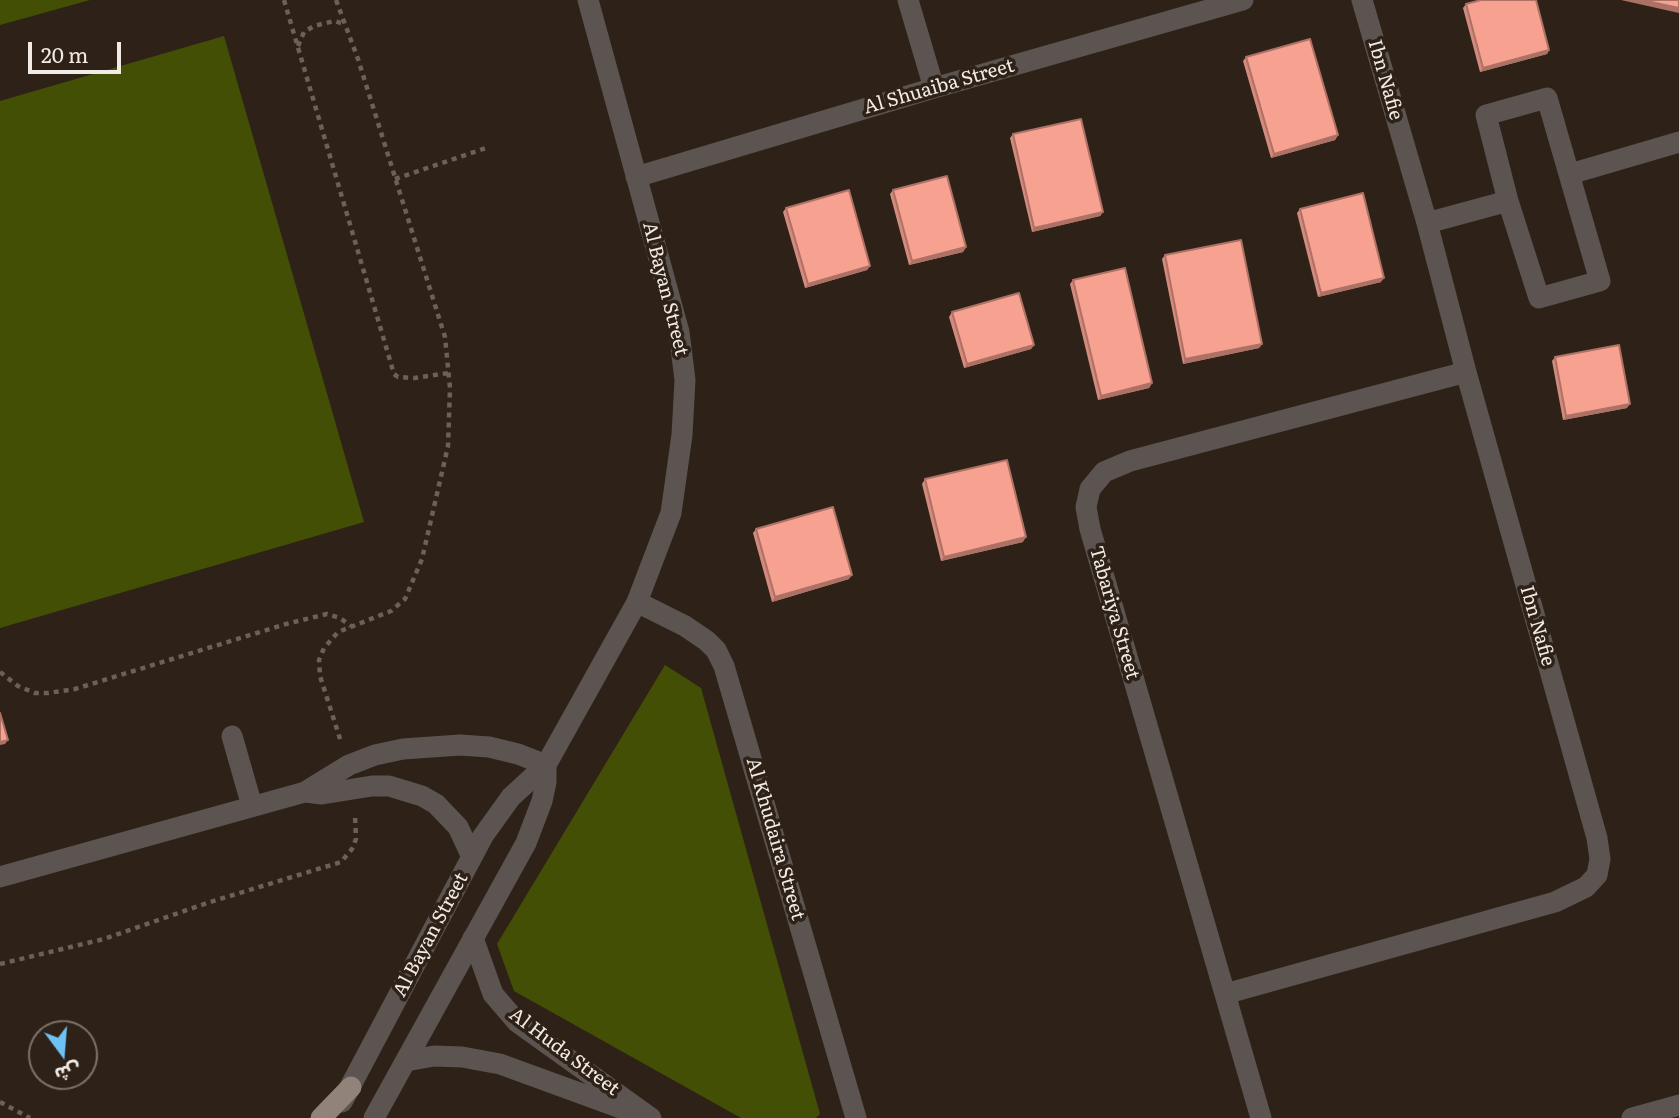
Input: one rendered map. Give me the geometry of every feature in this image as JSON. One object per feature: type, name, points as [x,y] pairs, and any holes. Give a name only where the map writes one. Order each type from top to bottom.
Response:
[{"type":"main road","points":[[321,1118],[351,1087]]},
{"type":"street","name":"Al Bayan Street","points":[[332,1118],[351,1087],[483,836],[511,797],[546,765],[637,602],[671,513],[682,435],[685,380],[679,332],[588,0]]},
{"type":"street","points":[[908,0],[934,88]]},
{"type":"street","name":"Al Shuaiba Street","points":[[636,177],[1243,0]]},
{"type":"street","name":"Ibn Nafie","points":[[1225,994],[1555,902],[1586,887],[1597,875],[1600,859],[1597,838],[1466,372],[1427,223],[1362,0]]},
{"type":"street","points":[[1547,98],[1601,277],[1598,283],[1539,298],[1508,201],[1486,118],[1488,114],[1547,98]]},
{"type":"street","points":[[1570,174],[1679,142]]},
{"type":"street","points":[[1427,223],[1508,201]]},
{"type":"street","name":"Tabariya Street","points":[[1261,1118],[1090,529],[1086,507],[1090,489],[1104,472],[1130,461],[1466,372]]},
{"type":"street","name":"Al Khudaira Street","points":[[637,602],[685,626],[706,641],[716,650],[724,666],[856,1118]]},
{"type":"street","points":[[232,736],[252,806]]},
{"type":"street","points":[[0,877],[305,792],[349,765],[403,749],[460,745],[489,747],[546,765]]},
{"type":"street","name":"Al Bayan Street","points":[[374,1118],[536,823],[546,782],[546,765]]},
{"type":"street","points":[[305,792],[322,794],[389,786],[422,796],[448,815],[458,827],[472,857]]},
{"type":"street","name":"Al Huda Street","points":[[473,938],[493,994],[517,1022],[650,1118]]},
{"type":"street","name":"Al Huda Street","points":[[406,1061],[434,1056],[462,1057],[500,1064],[650,1118]]},
{"type":"street","points":[[1632,1118],[1679,1105]]},
{"type":"path","points":[[284,0],[394,373],[398,377],[414,378],[449,373]]},
{"type":"path","points":[[336,0],[445,337],[449,373],[448,446],[422,559],[405,599],[391,611],[338,632],[324,648],[319,660],[323,689],[349,765]]},
{"type":"path","points":[[297,47],[304,32],[314,26],[334,21],[345,24]]},
{"type":"path","points":[[395,179],[486,148]]},
{"type":"path","points":[[0,672],[18,686],[35,693],[48,693],[75,689],[286,624],[327,614],[340,618],[351,626]]},
{"type":"path","points":[[0,964],[104,939],[207,903],[341,862],[352,849],[356,839],[355,789]]},
{"type":"path","points":[[0,1102],[30,1118]]},
{"type":"green space","points":[[0,0],[90,0],[0,25]]},
{"type":"green space","points":[[224,36],[364,522],[0,628],[0,101]]},
{"type":"green space","points":[[665,665],[701,688],[820,1114],[816,1118],[741,1118],[514,991],[497,944]]},
{"type":"building","points":[[1481,0],[1536,0],[1549,50],[1483,68],[1466,4]]},
{"type":"building","points":[[1642,0],[1679,0],[1679,8]]},
{"type":"building","points":[[1310,39],[1338,135],[1274,154],[1246,57]]},
{"type":"building","points":[[1081,119],[1103,212],[1034,228],[1013,134]]},
{"type":"building","points":[[947,176],[966,247],[912,261],[893,190]]},
{"type":"building","points":[[849,190],[870,266],[808,284],[786,208]]},
{"type":"building","points":[[1363,193],[1384,278],[1321,293],[1300,209]]},
{"type":"building","points":[[1241,240],[1262,344],[1185,359],[1165,255]]},
{"type":"building","points":[[1125,268],[1152,383],[1101,396],[1073,280]]},
{"type":"building","points":[[1019,293],[1034,345],[967,364],[952,312]]},
{"type":"building","points":[[1619,345],[1630,404],[1566,416],[1555,357]]},
{"type":"building","points":[[1007,460],[1026,537],[944,557],[925,479]]},
{"type":"building","points":[[833,507],[852,575],[775,597],[756,529]]},
{"type":"building","points":[[0,713],[8,740],[0,742]]}]
